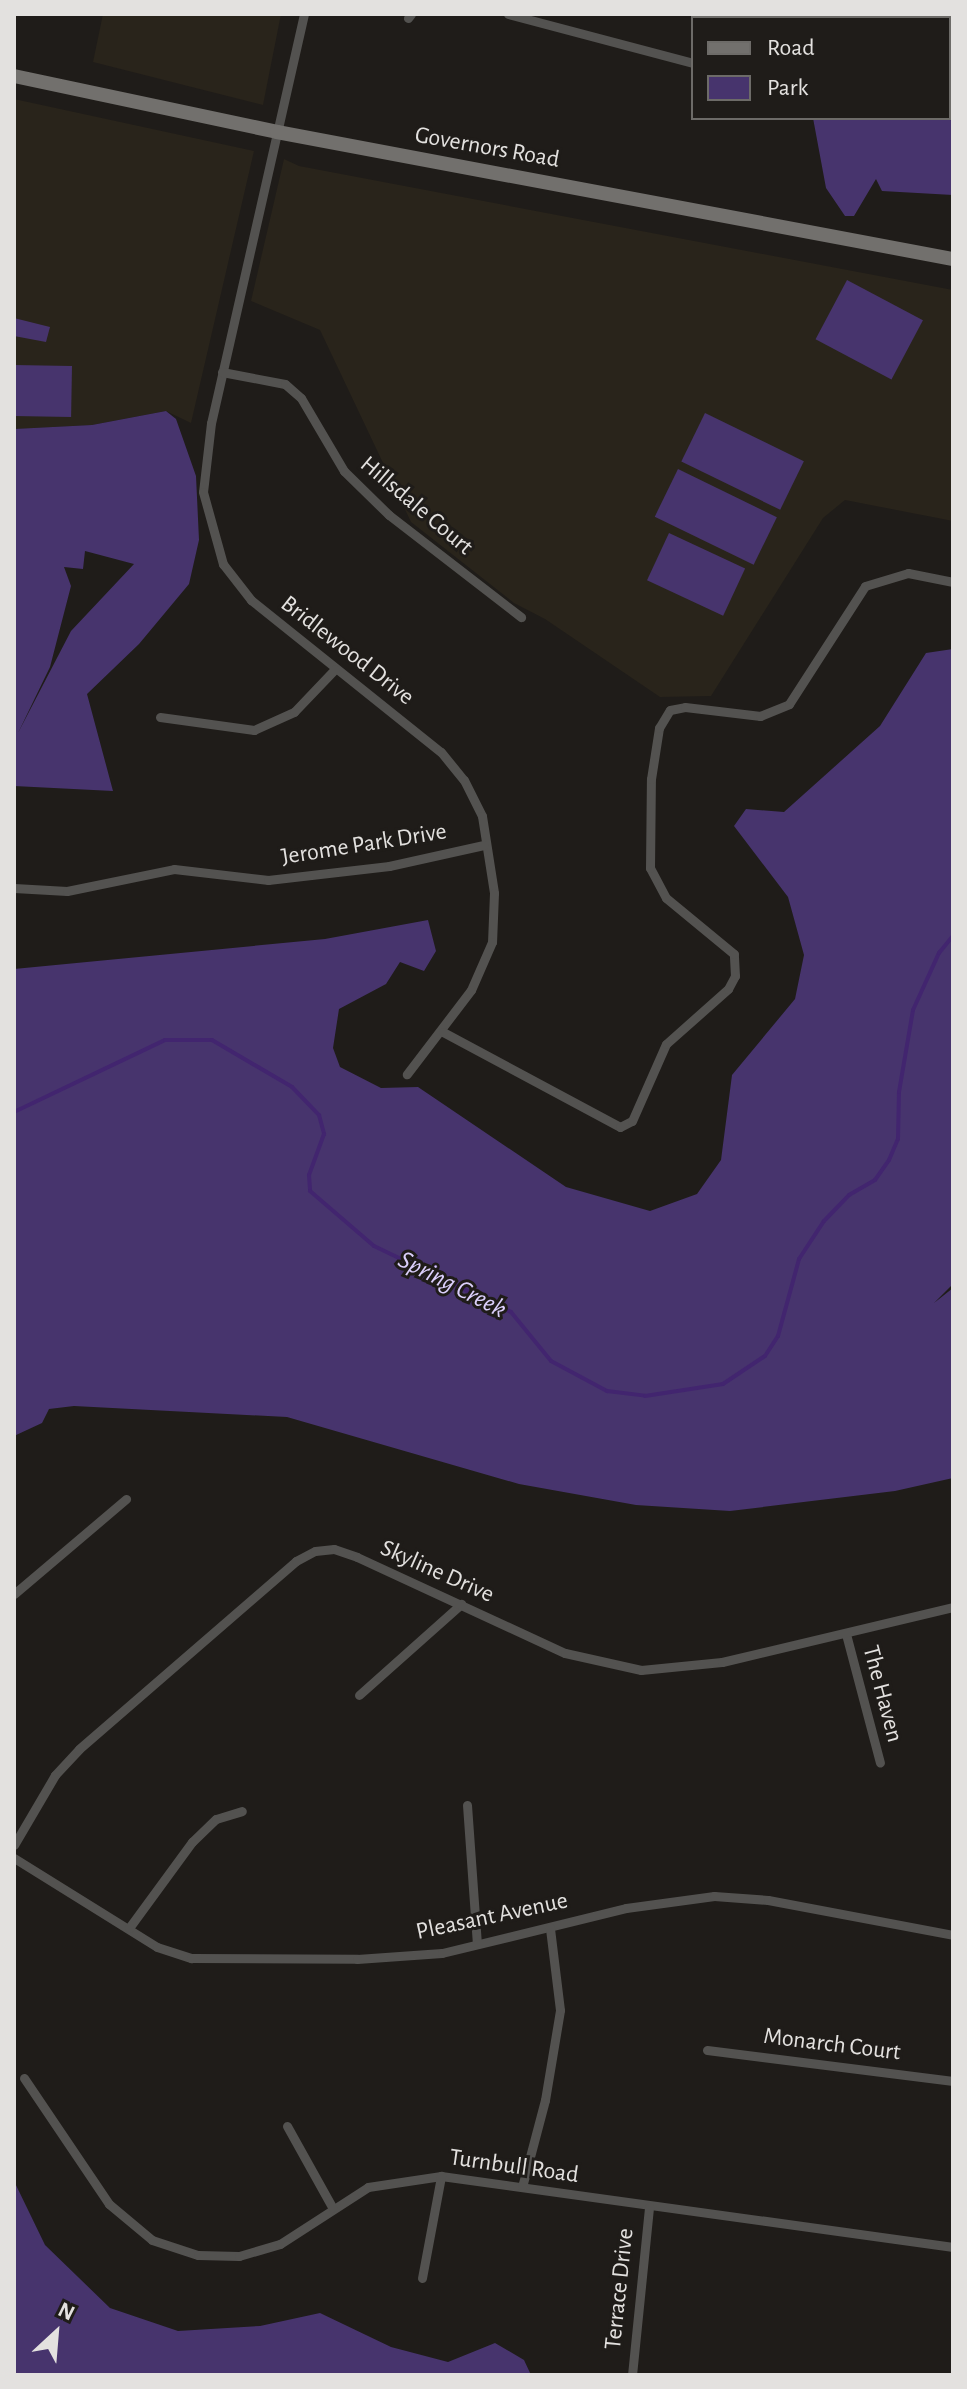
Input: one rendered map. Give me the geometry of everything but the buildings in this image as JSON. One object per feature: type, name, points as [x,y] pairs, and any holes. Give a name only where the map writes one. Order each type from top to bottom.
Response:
[{"type":"main road","name":"Governors Road","points":[[14,76],[277,132],[953,259]]},
{"type":"street","name":"Bridlewood Drive","points":[[304,14],[222,372],[207,443],[203,492],[223,564],[283,630],[441,752],[464,780],[482,816],[484,845],[494,893],[492,942],[471,990],[443,1032],[407,1074]]},
{"type":"street","points":[[508,14],[691,62]]},
{"type":"street","name":"Hillsdale Court","points":[[222,372],[285,384],[293,391],[344,471],[389,515],[521,617]]},
{"type":"street","points":[[443,1032],[620,1127],[632,1121],[666,1044],[728,989],[735,976],[734,954],[666,898],[650,868],[651,779],[659,728],[670,710],[685,707],[760,716],[789,704],[865,586],[908,573],[953,582]]},
{"type":"street","points":[[160,717],[254,730],[294,712],[335,669]]},
{"type":"street","name":"Jerome Park Drive","points":[[14,888],[67,891],[174,869],[268,880],[389,866],[484,845]]},
{"type":"street","points":[[14,1594],[126,1499]]},
{"type":"street","name":"Skyline Drive","points":[[14,1845],[55,1775],[79,1749],[305,1556],[334,1549],[565,1653],[641,1670],[722,1662],[953,1607]]},
{"type":"street","points":[[359,1695],[461,1604]]},
{"type":"street","name":"The Haven","points":[[846,1634],[880,1763]]},
{"type":"street","points":[[467,1805],[477,1943]]},
{"type":"street","points":[[129,1928],[192,1842],[216,1819],[242,1811]]},
{"type":"street","name":"Pleasant Avenue","points":[[14,1858],[157,1947],[191,1958],[405,1956],[550,1928],[652,1902],[714,1896],[768,1900],[953,1935]]},
{"type":"street","points":[[522,2187],[559,2023],[550,1928]]},
{"type":"street","name":"Monarch Court","points":[[707,2050],[953,2081]]},
{"type":"street","name":"Turnbull Road","points":[[24,2078],[109,2204],[152,2240],[198,2255],[239,2256],[280,2244],[332,2207],[368,2187],[441,2176],[953,2247]]},
{"type":"street","points":[[287,2126],[332,2207]]},
{"type":"street","points":[[422,2278],[441,2176]]},
{"type":"street","name":"Terrace Drive","points":[[632,2375],[649,2207]]},
{"type":"shaded area","points":[[103,14],[281,14],[263,105],[93,62]]},
{"type":"shaded area","points":[[14,99],[254,151],[191,423],[166,411],[92,425],[14,429]]},
{"type":"shaded area","points":[[284,159],[299,166],[953,290],[953,521],[845,500],[823,518],[711,696],[660,697],[545,619],[514,603],[411,522],[320,330],[251,301]]},
{"type":"green space","points":[[813,120],[951,120],[953,195],[882,191],[876,179],[854,216],[845,216],[826,188]]},
{"type":"green space","points":[[847,280],[923,320],[891,380],[816,339]]},
{"type":"green space","points":[[14,318],[50,327],[46,342],[14,336]]},
{"type":"green space","points":[[14,365],[72,366],[71,417],[14,416]]},
{"type":"green space","points":[[166,411],[176,419],[196,476],[199,540],[189,584],[139,644],[87,694],[113,791],[14,786],[14,429],[92,425]],"holes":[[[85,551],[134,564],[71,631],[18,733],[50,667],[71,586],[64,567],[83,569]]]},
{"type":"green space","points":[[705,413],[804,461],[780,510],[681,462]]},
{"type":"green space","points":[[678,469],[777,517],[754,565],[655,517]]},
{"type":"green space","points":[[669,533],[745,568],[723,616],[647,580]]},
{"type":"green space","points":[[953,649],[953,1284],[934,1303],[953,1288],[953,1478],[895,1491],[730,1511],[636,1505],[519,1484],[287,1417],[74,1406],[49,1409],[42,1423],[14,1436],[14,969],[325,939],[428,920],[436,951],[424,971],[400,962],[386,984],[339,1009],[333,1048],[340,1067],[381,1088],[418,1087],[566,1187],[650,1211],[697,1194],[721,1160],[732,1075],[795,999],[804,955],[788,897],[734,826],[746,809],[784,812],[880,726],[926,653]]},
{"type":"green space","points":[[14,2181],[45,2245],[110,2308],[178,2331],[260,2326],[320,2313],[391,2347],[448,2362],[495,2343],[524,2360],[531,2375],[14,2375]]},
{"type":"waterway","name":"Spring Creek","points":[[14,1112],[165,1040],[212,1040],[292,1087],[319,1115],[324,1134],[309,1175],[310,1191],[374,1246],[511,1312],[551,1361],[607,1391],[645,1396],[723,1384],[765,1356],[778,1336],[799,1259],[824,1221],[849,1195],[875,1180],[889,1160],[898,1139],[899,1092],[913,1010],[939,953],[953,936]]}]
